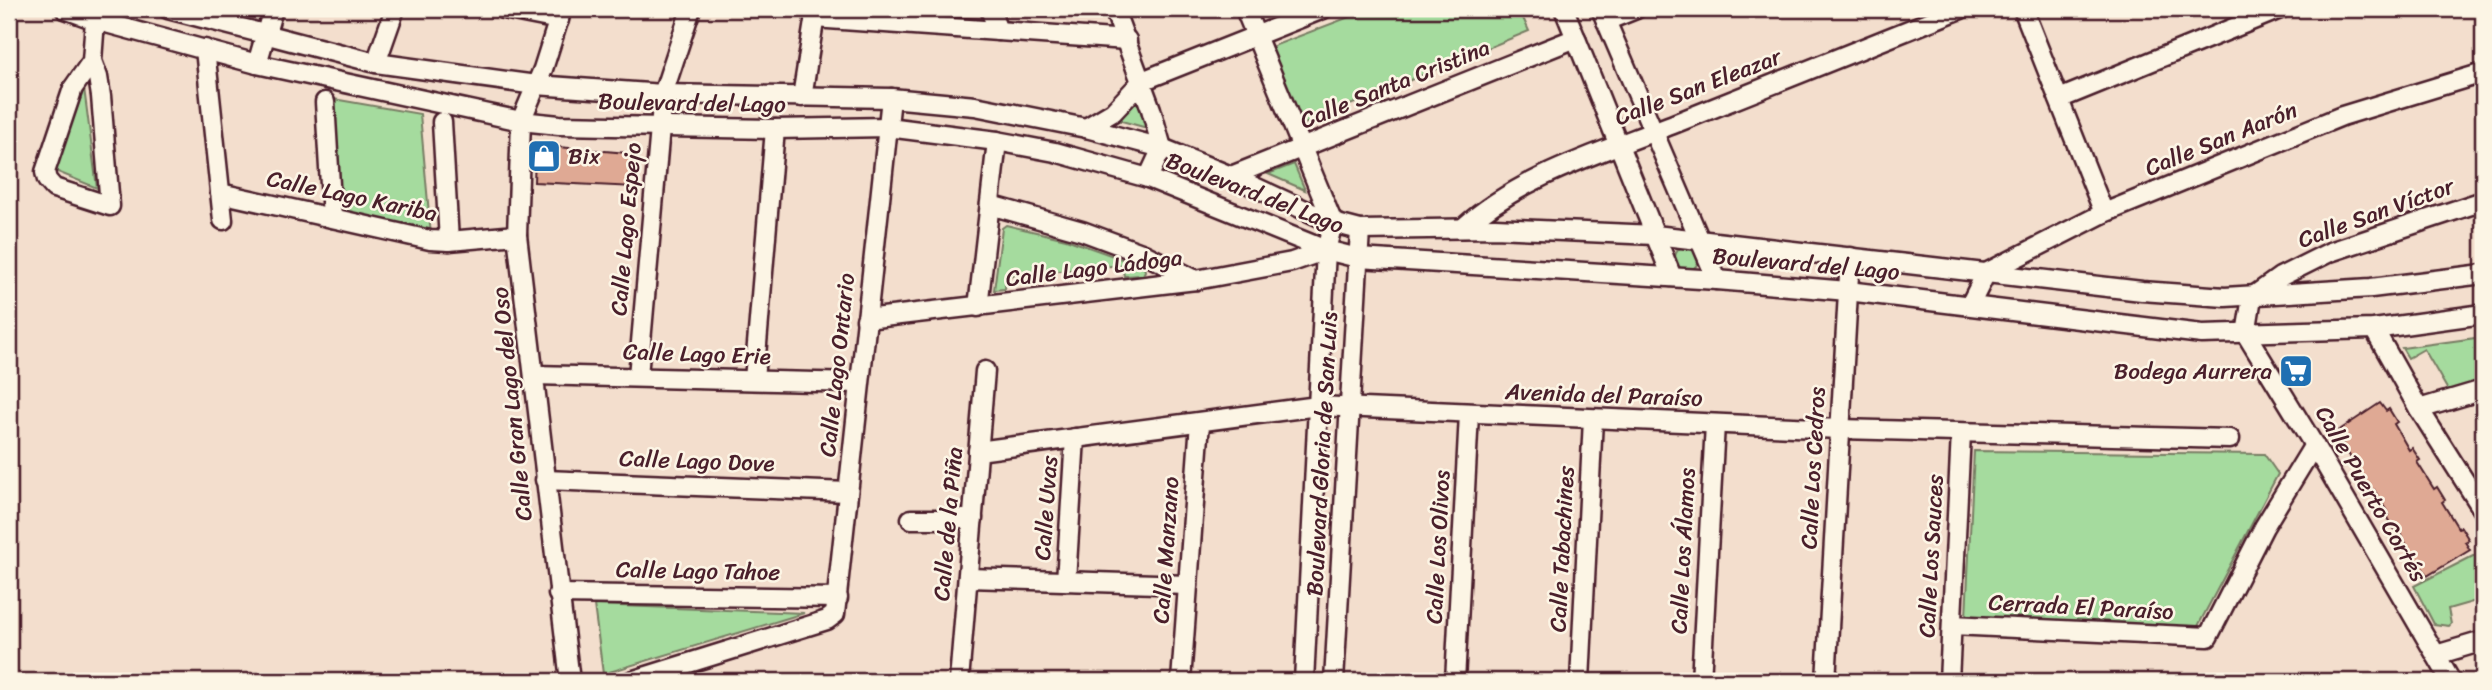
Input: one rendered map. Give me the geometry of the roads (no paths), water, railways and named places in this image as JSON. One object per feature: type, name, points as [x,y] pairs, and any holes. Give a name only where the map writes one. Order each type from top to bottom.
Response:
[{"type":"street","name":"Boulevard del Lago","points":[[65,9],[95,20],[257,64],[521,121],[559,125],[775,129],[888,127],[997,141],[1055,152],[1148,178],[1326,250],[1358,258],[1717,280],[1848,291],[2202,334],[2374,329],[2483,314]]},
{"type":"street","name":"Boulevard del Lago","points":[[168,9],[376,63],[536,85],[663,94],[891,99],[975,106],[1086,128],[1162,148],[1333,223],[1360,230],[1463,228],[1655,235],[2142,291],[2252,297],[2371,288],[2483,274]]},
{"type":"street","points":[[257,64],[273,9]]},
{"type":"street","points":[[376,63],[395,9]]},
{"type":"street","points":[[503,9],[560,14],[521,121]]},
{"type":"street","name":"Calle Lago Espejo","points":[[638,376],[663,94],[691,9]]},
{"type":"street","points":[[989,9],[998,31]]},
{"type":"street","points":[[1114,9],[1142,81],[1162,148],[1148,178]]},
{"type":"street","points":[[1245,9],[1333,223]]},
{"type":"street","points":[[1086,128],[1113,112],[1142,81],[1323,9]]},
{"type":"street","points":[[1564,9],[1672,277]]},
{"type":"street","points":[[1636,9],[1604,15],[1717,280]]},
{"type":"street","name":"Calle San Eleazar","points":[[1463,228],[1503,197],[1618,144],[1961,9]]},
{"type":"street","points":[[2024,9],[2104,213]]},
{"type":"street","points":[[2059,99],[2280,9]]},
{"type":"street","points":[[802,97],[815,14],[1127,40]]},
{"type":"street","points":[[92,61],[73,88],[45,172],[47,180],[54,188],[110,206],[99,76],[92,61],[95,20]]},
{"type":"street","name":"Calle Santa Cristina","points":[[1231,176],[1576,37]]},
{"type":"street","points":[[205,49],[223,220]]},
{"type":"street","name":"Calle San Aarón","points":[[1986,273],[2104,213],[2342,116],[2483,73]]},
{"type":"street","name":"Calle Lago Ontario","points":[[837,604],[891,99]]},
{"type":"street","points":[[325,102],[332,218]]},
{"type":"street","name":"Calle Gran Lago del Oso","points":[[521,121],[517,235],[570,681]]},
{"type":"street","points":[[442,122],[449,241]]},
{"type":"street","points":[[754,380],[775,129]]},
{"type":"street","points":[[978,307],[997,141]]},
{"type":"street","name":"Calle Lago Kariba","points":[[220,193],[430,240],[517,235]]},
{"type":"street","name":"Calle San Víctor","points":[[2252,297],[2280,277],[2329,252],[2483,201]]},
{"type":"street","points":[[990,205],[1082,232],[1144,254],[1196,280]]},
{"type":"street","name":"Boulevard Gloria de San Luis","points":[[1304,681],[1326,250],[1333,223]]},
{"type":"street","name":"Boulevard Gloria de San Luis","points":[[1334,681],[1360,230]]},
{"type":"street","name":"Calle Lago Ládoga","points":[[866,319],[1196,280],[1292,262],[1326,250]]},
{"type":"street","name":"Calle Los Cedros","points":[[1826,681],[1850,257]]},
{"type":"street","points":[[1970,305],[1986,273]]},
{"type":"street","points":[[2246,334],[2252,297]]},
{"type":"street","points":[[2374,329],[2419,409],[2483,508]]},
{"type":"street","name":"Calle Puerto Cortés","points":[[2246,334],[2451,681]]},
{"type":"street","name":"Calle de la Piña","points":[[959,681],[985,371]]},
{"type":"street","name":"Calle Lago Erie","points":[[534,375],[859,383]]},
{"type":"street","points":[[2419,409],[2483,390]]},
{"type":"street","name":"Avenida del Paraíso","points":[[978,451],[1318,406],[1840,429],[2230,439]]},
{"type":"street","name":"Calle Los Olivos","points":[[1455,681],[1469,414]]},
{"type":"street","name":"Calle Tabachines","points":[[1580,681],[1593,419]]},
{"type":"street","name":"Calle Manzano","points":[[1181,681],[1200,422]]},
{"type":"street","name":"Calle Los Álamos","points":[[1701,681],[1715,424]]},
{"type":"street","name":"Calle Los Sauces","points":[[1949,681],[1961,433]]},
{"type":"street","name":"Calle Uvas","points":[[1066,581],[1075,438]]},
{"type":"street","name":"Cerrada El Paraíso","points":[[1952,625],[2208,638],[2264,527],[2314,445]]},
{"type":"street","name":"Calle Lago Dove","points":[[545,480],[848,492]]},
{"type":"street","points":[[911,519],[973,519]]},
{"type":"street","points":[[968,578],[1188,585]]},
{"type":"street","name":"Calle Lago Tahoe","points":[[558,593],[837,604]]},
{"type":"street","points":[[631,681],[827,620],[837,604]]},
{"type":"street","points":[[2436,655],[2483,641]]},
{"type":"place","name":"Bix","points":[[544,156]]},
{"type":"place","name":"Bodega Aurrera","points":[[2296,371]]}]
